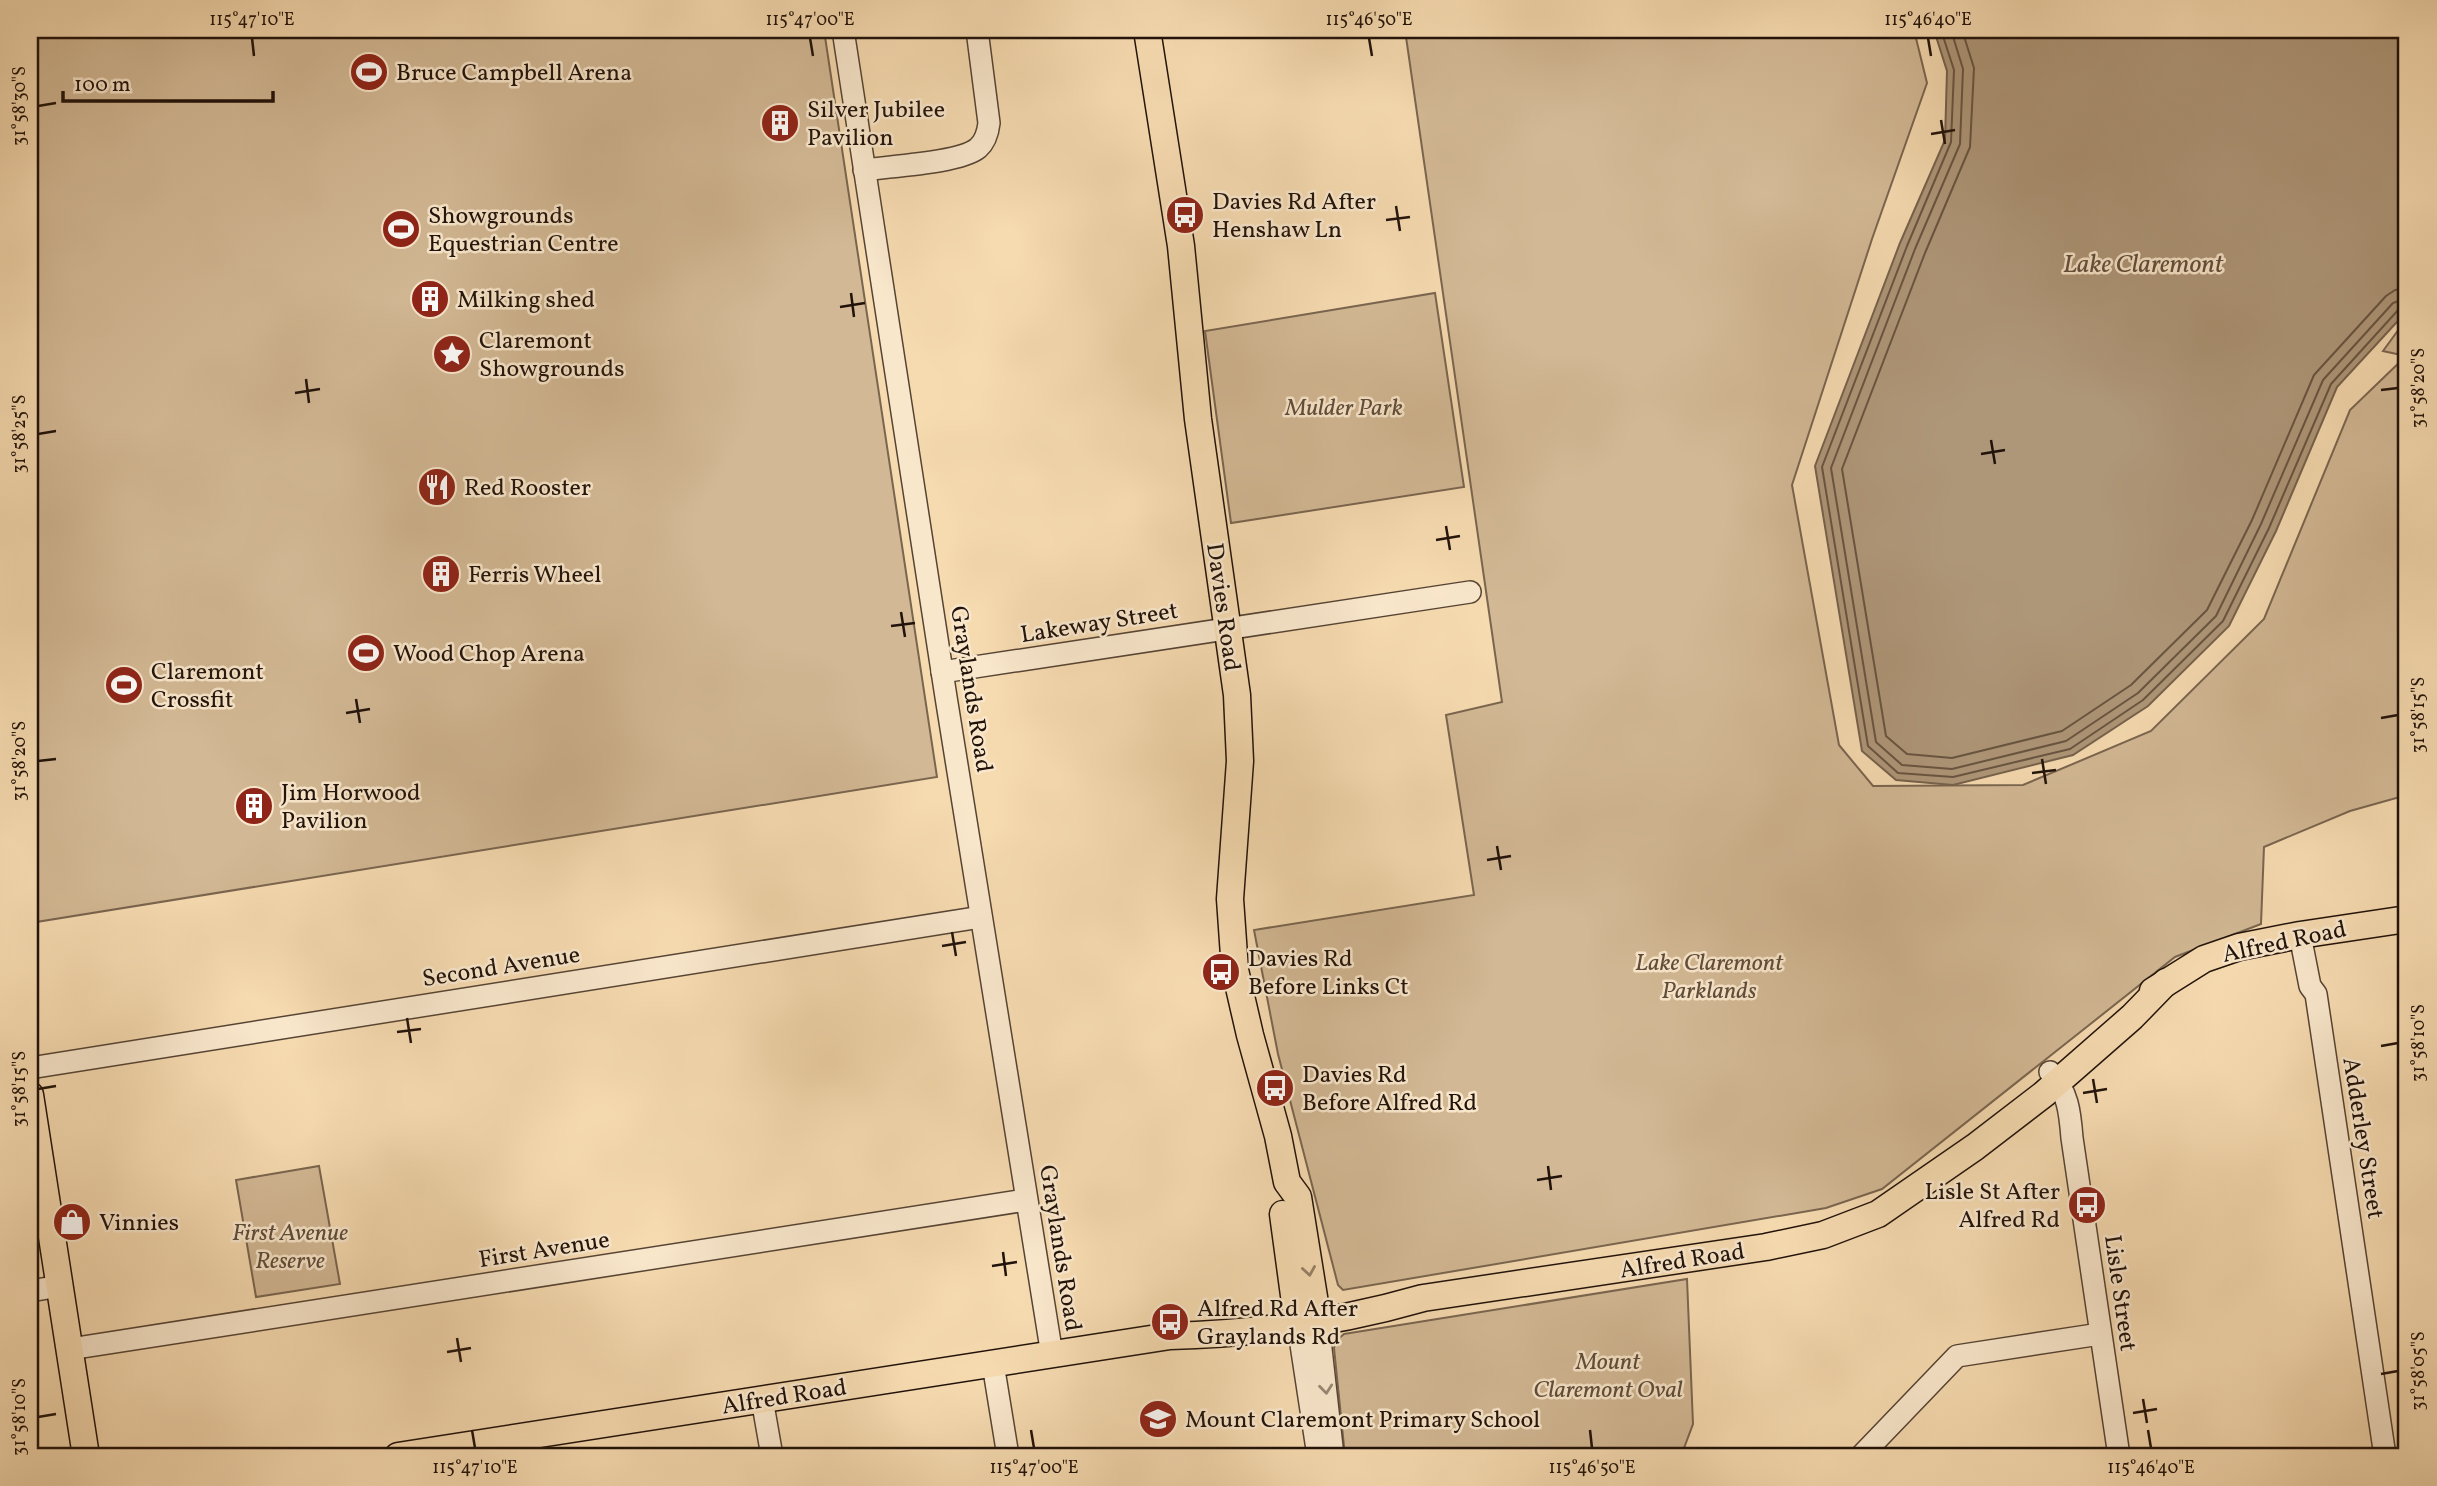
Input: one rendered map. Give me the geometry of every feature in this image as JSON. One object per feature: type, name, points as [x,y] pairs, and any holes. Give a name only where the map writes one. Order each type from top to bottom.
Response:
[{"type":"main road","name":"Davies Road","points":[[1147,30],[1181,246],[1197,409],[1237,695],[1240,745],[1230,899],[1235,970],[1278,1136],[1287,1182],[1282,1201],[1306,1315]]},
{"type":"main road","name":"Alfred Road","points":[[398,1456],[1170,1336],[1224,1318],[1371,1313],[1423,1298],[1754,1249],[1823,1235],[1878,1214],[1975,1147],[2047,1083],[2132,1017],[2166,982],[2204,959],[2239,947],[2407,919]]},
{"type":"main road","points":[[30,1095],[86,1456]]},
{"type":"street","name":"Graylands Road","points":[[843,30],[942,672],[1052,1355]]},
{"type":"street","points":[[864,170],[953,158],[968,154],[981,145],[986,138],[989,123],[976,30]]},
{"type":"street","name":"Lakeway Street","points":[[942,672],[1470,592]]},
{"type":"street","name":"Second Avenue","points":[[30,1068],[981,917]]},
{"type":"street","name":"Adderley Street","points":[[2307,934],[2310,986],[2316,995],[2385,1456]]},
{"type":"street","name":"Lisle Street","points":[[2047,1083],[2070,1111],[2119,1456]]},
{"type":"street","name":"First Avenue","points":[[70,1349],[1026,1199]]},
{"type":"street","points":[[30,1291],[60,1286]]},
{"type":"street","points":[[1306,1315],[1318,1456]]},
{"type":"street","points":[[1306,1315],[1333,1456]]},
{"type":"street","points":[[1861,1456],[1958,1356],[2100,1334]]},
{"type":"street","points":[[993,1364],[1008,1456]]},
{"type":"street","points":[[762,1399],[772,1456]]},
{"type":"green space","name":"Claremont Showgrounds","points":[[30,30],[824,30],[937,777],[30,923]]},
{"type":"green space","name":"Lake Claremont Parklands","points":[[1405,30],[1914,30],[1927,83],[1872,239],[1792,485],[1839,745],[1873,786],[2023,785],[2151,731],[2264,619],[2350,410],[2406,356],[2383,351],[2407,318],[2407,795],[2350,811],[2264,847],[2261,924],[2175,957],[1882,1189],[1826,1208],[1343,1290],[1338,1285],[1278,1054],[1254,930],[1474,895],[1446,715],[1502,702]]},
{"type":"green space","name":"Mulder Park","points":[[1435,293],[1464,487],[1231,523],[1205,331]]},
{"type":"green space","name":"First Avenue Reserve","points":[[319,1166],[340,1284],[256,1297],[236,1180]]},
{"type":"green space","name":"Mount Claremont Oval","points":[[1687,1279],[1693,1424],[1681,1456],[1345,1456],[1334,1348],[1337,1340],[1344,1334]]},
{"type":"water","name":"Lake Claremont","points":[[1934,30],[2407,30],[2407,311],[2337,387],[2276,531],[2229,626],[2148,706],[2073,755],[1953,785],[1896,780],[1862,751],[1815,466],[1900,243],[1945,140],[1947,71]]},
{"type":"place","name":"Bruce Campbell Arena","points":[[369,72]]},
{"type":"place","name":"Silver Jubilee Pavilion","points":[[780,123]]},
{"type":"place","name":"Davies Rd After Henshaw Ln","points":[[1185,215]]},
{"type":"place","name":"Showgrounds Equestrian Centre","points":[[401,229]]},
{"type":"place","name":"Milking shed","points":[[430,299]]},
{"type":"place","name":"Claremont Showgrounds","points":[[452,354]]},
{"type":"place","name":"Red Rooster","points":[[437,487]]},
{"type":"place","name":"Ferris Wheel","points":[[441,574]]},
{"type":"place","name":"Wood Chop Arena","points":[[366,653]]},
{"type":"place","name":"Claremont Crossfit","points":[[124,685]]},
{"type":"place","name":"Jim Horwood Pavilion","points":[[254,806]]},
{"type":"place","name":"Davies Rd Before Links Ct","points":[[1221,972]]},
{"type":"place","name":"Davies Rd Before Alfred Rd","points":[[1275,1088]]},
{"type":"place","name":"Lisle St After Alfred Rd","points":[[2087,1205]]},
{"type":"place","name":"Vinnies","points":[[72,1222]]},
{"type":"place","name":"Alfred Rd After Graylands Rd","points":[[1170,1322]]},
{"type":"place","name":"Mount Claremont Primary School","points":[[1158,1419]]}]
